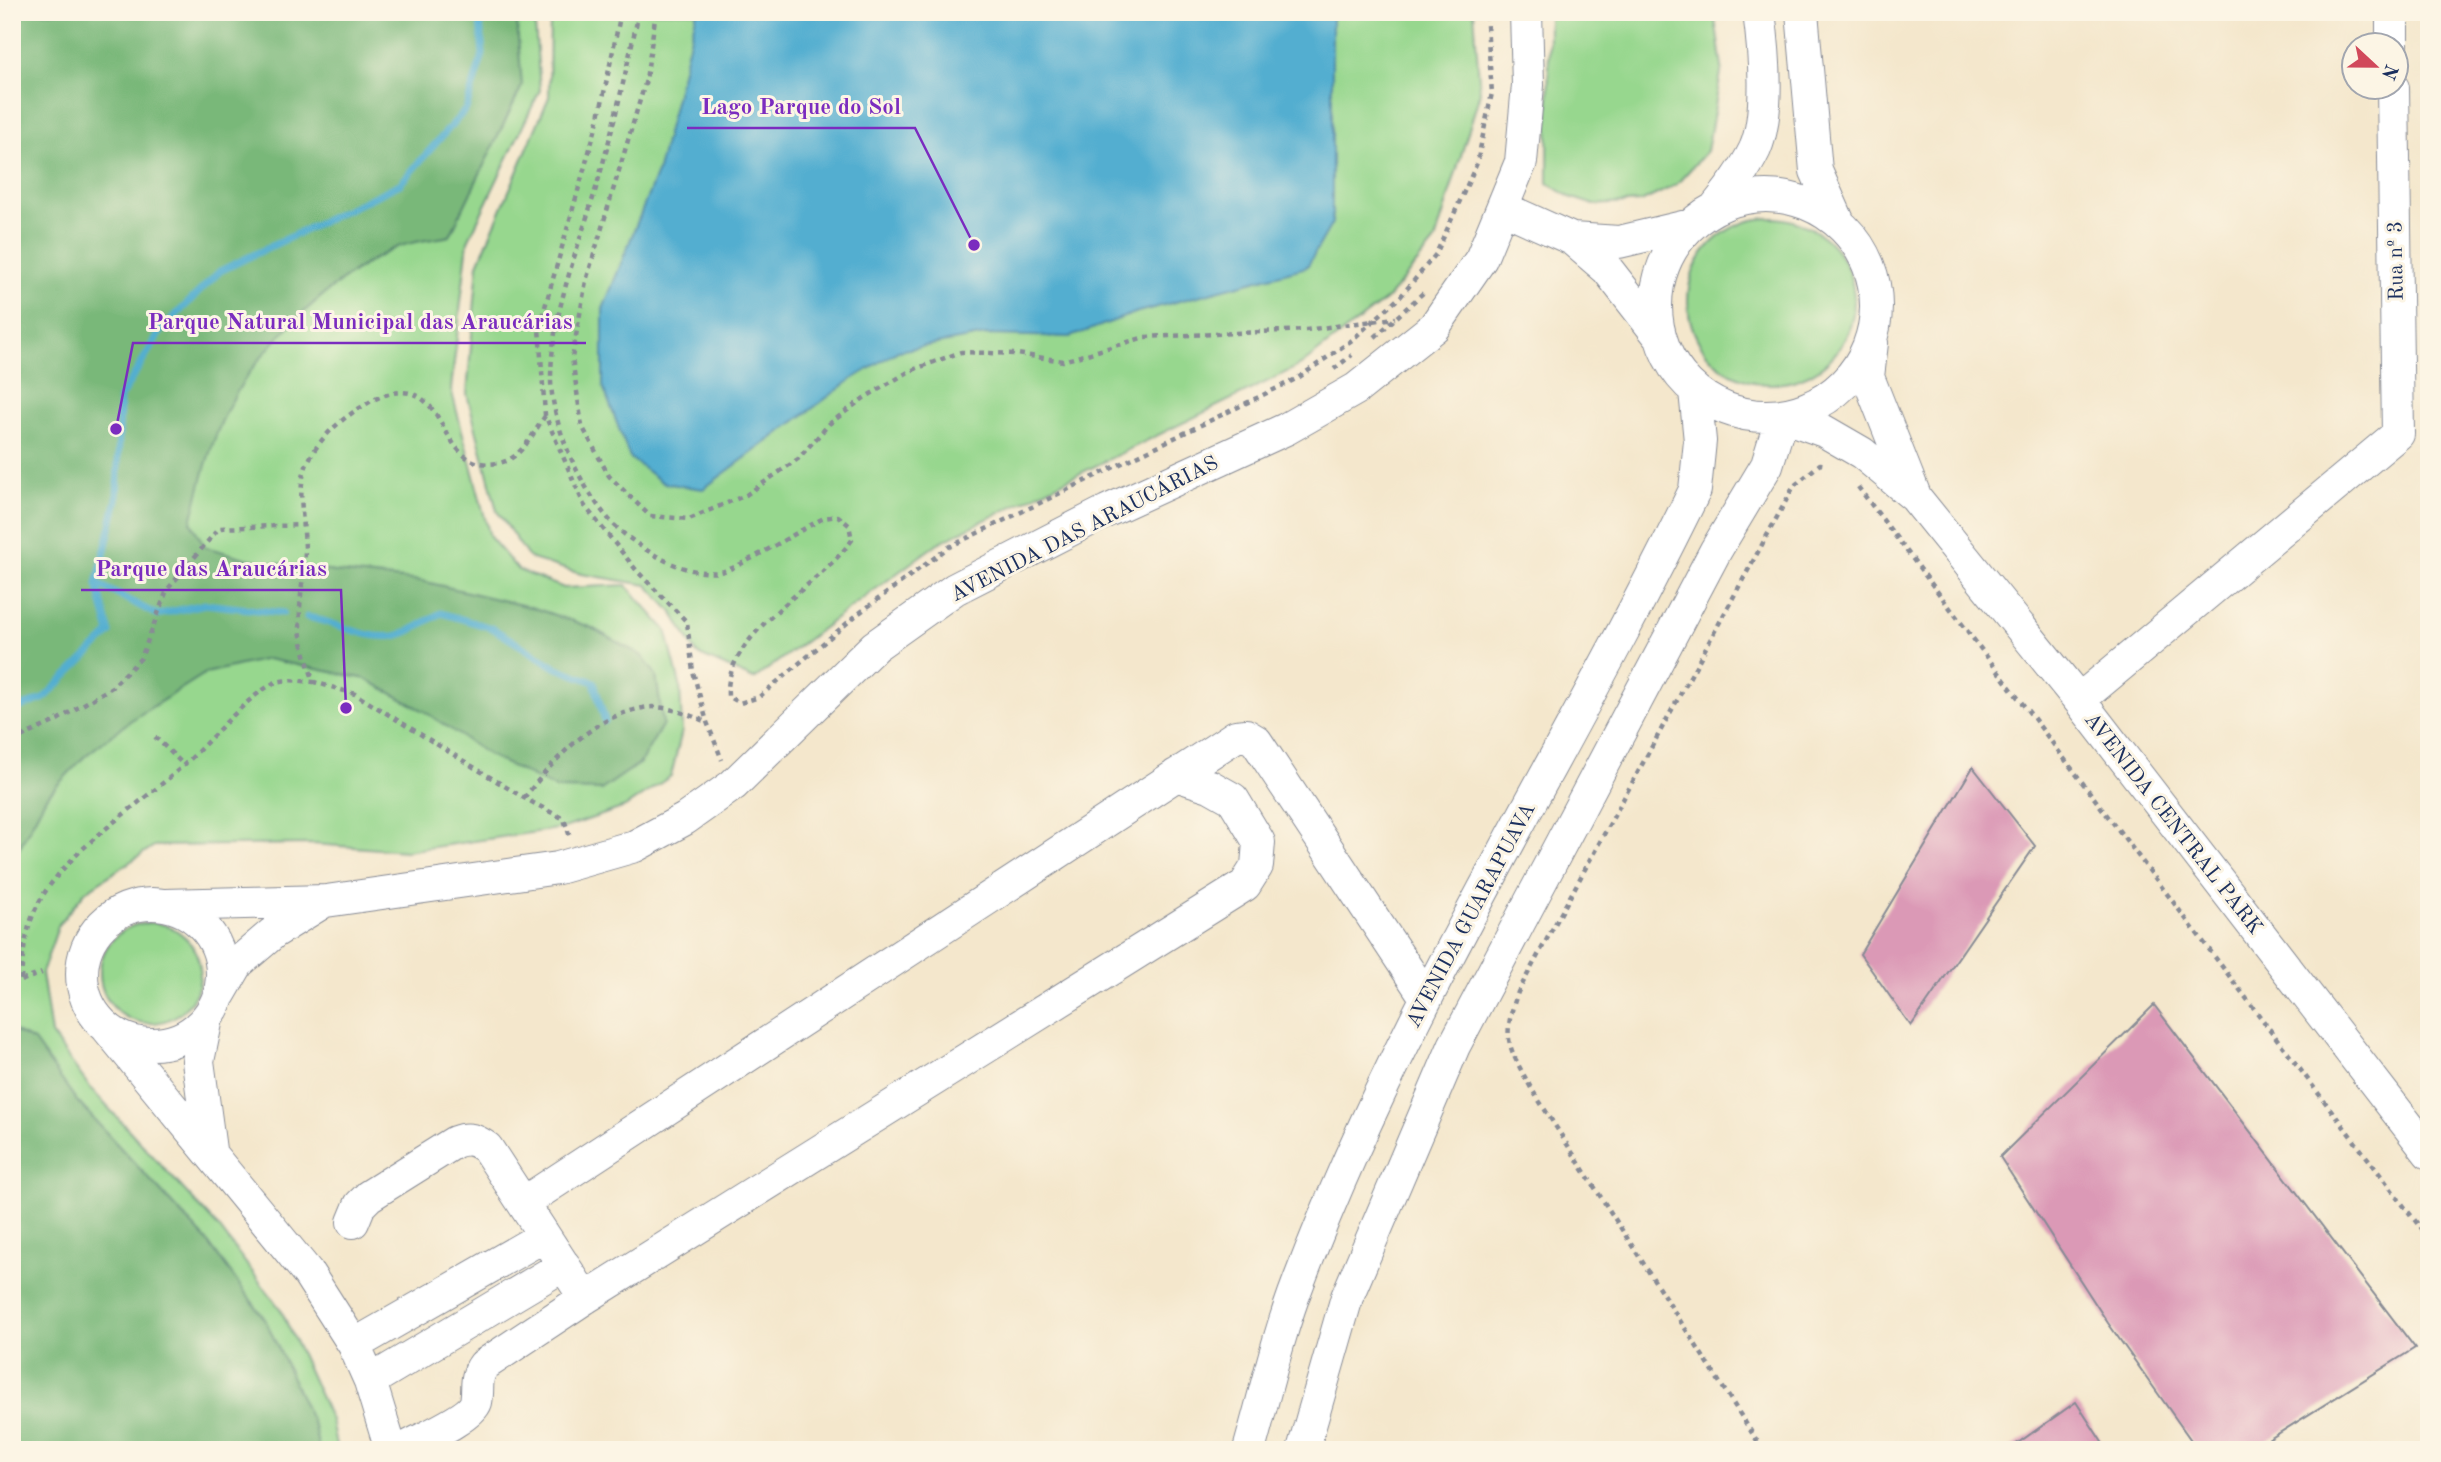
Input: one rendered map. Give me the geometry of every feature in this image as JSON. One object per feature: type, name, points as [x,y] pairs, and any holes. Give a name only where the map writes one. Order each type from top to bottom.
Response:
[{"type":"street","name":"AVENIDA DAS ARAUCÁRIAS","points":[[391,1450],[370,1381],[354,1345],[308,1273],[211,1151],[93,1013],[84,992],[82,970],[87,948],[100,928],[118,913],[141,905],[326,901],[558,868],[635,846],[685,819],[733,785],[875,646],[955,589],[1107,511],[1286,429],[1356,389],[1434,327],[1482,260],[1521,162],[1528,85],[1526,12]]},
{"type":"street","points":[[1661,338],[1656,308],[1660,278],[1672,249],[1743,171],[1756,146],[1763,101],[1759,12]]},
{"type":"street","points":[[1802,12],[1816,171],[1839,222]]},
{"type":"street","points":[[2392,12],[2392,32]]},
{"type":"street","name":"Rua nº 3","points":[[2079,700],[2398,435],[2393,102]]},
{"type":"street","points":[[1572,239],[1619,242],[1703,216],[1746,197],[1780,196],[1812,205],[1839,222],[1860,246],[1872,275],[1877,306],[1868,377],[1915,498]]},
{"type":"street","points":[[1503,208],[1572,239],[1607,269],[1661,338],[1674,367],[1695,391],[1722,408],[1752,416],[1782,416],[1812,407],[1839,389],[1859,366],[1872,337]]},
{"type":"street","name":"AVENIDA GUARAPUAVA","points":[[1250,1450],[1298,1283],[1359,1136],[1424,996],[1695,490],[1700,441],[1695,391]]},
{"type":"street","points":[[1782,416],[1824,431],[1862,453],[1915,498]]},
{"type":"street","points":[[1303,1450],[1347,1297],[1454,1046],[1716,550],[1767,465],[1782,416]]},
{"type":"street","name":"AVENIDA CENTRAL PARK","points":[[1915,498],[2079,700],[2429,1153]]},
{"type":"street","points":[[523,1203],[1236,736],[1247,735],[1256,741],[1424,996]]},
{"type":"street","points":[[402,1450],[467,1414],[476,1401],[476,1378],[484,1365],[585,1298],[1245,885],[1257,866],[1259,842],[1233,799],[1210,786],[1176,775]]},
{"type":"street","name":"AVENIDA DAS ARAUCÁRIAS","points":[[108,1029],[127,1040],[148,1044],[170,1042],[191,1033],[212,1008],[237,963],[273,933],[326,901]]},
{"type":"street","name":"AVENIDA DAS ARAUCÁRIAS","points":[[165,905],[188,914],[206,929],[218,951],[222,975],[198,1061],[211,1151]]},
{"type":"street","points":[[352,1222],[360,1205],[369,1196],[466,1138],[487,1148],[585,1298]]},
{"type":"street","points":[[354,1345],[544,1236]]},
{"type":"street","points":[[370,1381],[564,1265]]},
{"type":"street","points":[[419,1309],[439,1339]]},
{"type":"path","points":[[621,12],[599,117],[539,328],[545,415],[584,505],[637,571],[687,622],[693,672],[707,722],[725,768]]},
{"type":"path","points":[[639,12],[611,137],[560,309],[552,360],[554,401],[572,456],[596,504],[620,531],[652,555],[685,568],[721,572],[824,518],[838,516],[849,525],[852,540],[841,555],[758,630],[736,659],[727,684],[728,696],[740,703],[759,697],[858,614],[949,547],[1298,378],[1352,340],[1401,296],[1436,254],[1477,163],[1492,93],[1486,12]]},
{"type":"path","points":[[656,12],[646,80],[586,281],[572,358],[582,426],[609,476],[650,516],[689,519],[746,495],[798,458],[830,424],[864,398],[910,371],[961,352],[1017,354],[1063,361],[1145,337],[1306,330],[1396,318]]},
{"type":"path","points":[[1373,340],[1426,291]]},
{"type":"path","points":[[1329,373],[1362,348]]},
{"type":"path","points":[[314,682],[300,635],[302,487],[307,463],[321,440],[348,415],[369,402],[392,393],[412,394],[430,404],[448,439],[461,454],[479,462],[498,464],[520,453],[545,415]]},
{"type":"path","points":[[1763,1450],[1531,1088],[1509,1041],[1506,1023],[1518,992],[1794,486],[1820,464],[1832,466]]},
{"type":"path","points":[[1852,479],[2429,1239]]},
{"type":"path","points":[[12,741],[54,722],[112,687],[141,658],[167,590],[219,528],[303,525]]},
{"type":"path","points":[[21,980],[23,947],[33,914],[49,886],[84,846],[184,765],[258,694],[275,682],[314,682],[355,694],[524,798],[564,819],[573,846]]},
{"type":"path","points":[[524,798],[549,766],[590,729],[606,722],[644,707],[687,714],[707,722]]},
{"type":"path","points":[[155,737],[184,765]]},
{"type":"path","points":[[12,984],[42,973]]},
{"type":"green space","points":[[12,12],[534,12],[540,90],[468,241],[451,389],[490,537],[518,570],[564,588],[626,585],[666,630],[680,685],[682,731],[671,776],[625,807],[564,828],[406,851],[312,844],[154,846],[86,891],[59,924],[42,973],[51,1034],[91,1089],[220,1229],[281,1310],[331,1420],[337,1450],[12,1450]]},
{"type":"green space","points":[[12,12],[516,12],[522,86],[450,236],[399,246],[370,262],[323,295],[279,337],[242,383],[222,420],[191,522],[205,547],[249,559],[422,581],[534,608],[590,627],[641,655],[656,675],[663,724],[640,763],[601,790],[557,789],[490,756],[424,711],[366,679],[267,659],[206,673],[130,721],[85,756],[46,797],[12,862]]},
{"type":"green space","points":[[550,12],[1474,12],[1480,93],[1435,241],[1389,297],[1301,365],[938,543],[754,679],[697,654],[672,612],[647,585],[581,574],[529,558],[497,511],[467,394],[478,264],[549,97]]},
{"type":"green space","points":[[1549,12],[1714,12],[1722,67],[1707,151],[1676,185],[1641,202],[1594,205],[1570,197],[1548,183]]},
{"type":"green space","points":[[1771,218],[1803,224],[1830,242],[1848,269],[1854,301],[1848,333],[1830,360],[1803,378],[1771,384],[1739,378],[1712,360],[1694,333],[1688,301],[1694,269],[1712,242],[1739,224]]},
{"type":"green space","points":[[150,923],[169,927],[185,938],[196,954],[200,973],[196,992],[185,1008],[169,1019],[150,1023],[131,1019],[115,1008],[104,992],[100,973],[104,954],[115,938],[131,927]]},
{"type":"green space","points":[[12,1030],[34,1041],[77,1101],[206,1240],[265,1319],[314,1426],[319,1450],[12,1450]]},
{"type":"water","points":[[697,12],[1332,12],[1332,223],[1307,267],[1138,312],[1070,337],[986,335],[898,351],[851,380],[703,489],[663,483],[630,458],[603,386],[603,309],[658,170]]},
{"type":"building","points":[[1973,767],[2035,846],[1911,1026],[1860,954]]},
{"type":"building","points":[[2154,1005],[2415,1348],[2252,1450],[2198,1450],[2108,1323],[2000,1157]]},
{"type":"building","points":[[2076,1402],[2107,1450],[2008,1450]]},
{"type":"waterway","points":[[12,710],[43,699],[110,633],[97,584],[117,499],[120,398],[162,329],[220,271],[400,184],[466,109],[483,54],[479,12]]},
{"type":"waterway","points":[[98,584],[157,615],[205,604],[283,613]]},
{"type":"waterway","points":[[307,617],[384,637],[406,633],[441,613],[492,628],[557,668],[594,682],[605,721]]},
{"type":"place","name":"Lago Parque do Sol","points":[[974,245]]},
{"type":"place","name":"Parque Natural Municipal das Araucárias","points":[[116,429]]},
{"type":"place","name":"Parque das Araucárias","points":[[346,708]]}]
